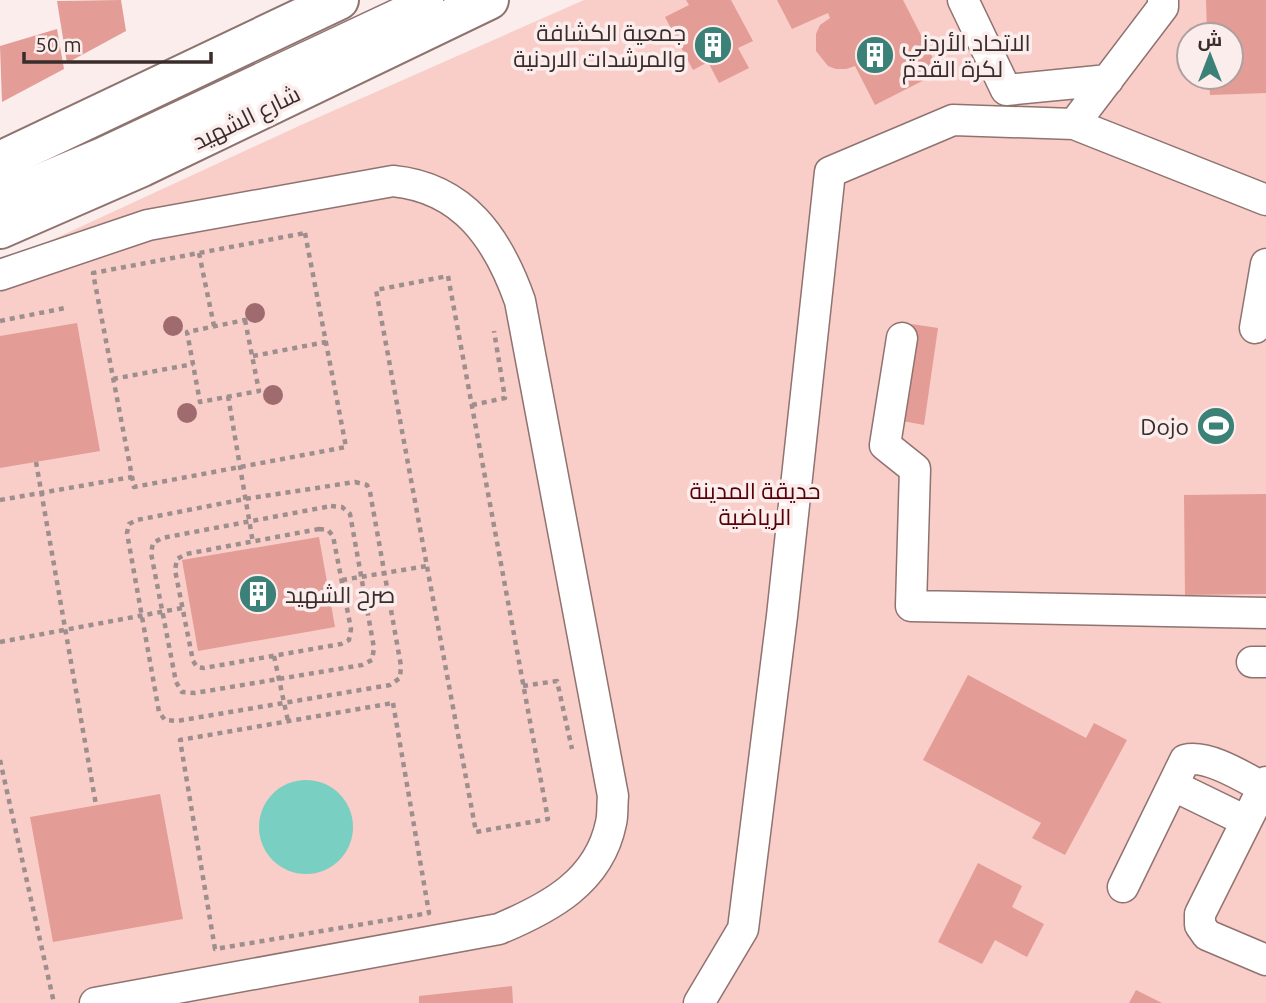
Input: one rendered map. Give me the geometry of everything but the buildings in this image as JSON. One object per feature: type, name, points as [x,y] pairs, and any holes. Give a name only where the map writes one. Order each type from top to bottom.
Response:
[{"type":"highway","points":[[0,161],[339,0]]},
{"type":"highway","name":"شارع الشهيد","points":[[0,229],[142,167],[489,0]]},
{"type":"lane","points":[[0,182],[142,119],[393,0]]},
{"type":"lane","points":[[0,196],[102,153],[428,0]]},
{"type":"lane","points":[[963,0],[1006,90],[1108,80]]},
{"type":"lane","points":[[1074,124],[1163,7],[1163,0]]},
{"type":"lane","points":[[699,1003],[743,929],[782,616],[830,172],[953,120],[1074,124],[1266,200]]},
{"type":"lane","points":[[0,275],[148,225],[394,181],[433,189],[465,209],[497,251],[511,276],[520,301],[613,796],[611,824],[601,852],[580,880],[563,897],[540,912],[499,929],[95,1003]]},
{"type":"lane","points":[[1255,328],[1266,264]]},
{"type":"lane","points":[[902,338],[885,445],[915,469],[911,606],[1266,613]]},
{"type":"lane","points":[[1123,887],[1174,786],[1260,800],[1200,914],[1200,925],[1207,935],[1266,961]]},
{"type":"path","points":[[305,233],[326,342],[346,447],[134,487],[93,272],[305,233]]},
{"type":"path","points":[[200,253],[214,326]]},
{"type":"path","points":[[448,276],[472,405],[548,818],[476,832],[376,290],[448,276]]},
{"type":"path","points":[[0,321],[65,308]]},
{"type":"path","points":[[246,320],[259,391],[200,402],[187,331],[214,326],[246,320]]},
{"type":"path","points":[[472,405],[505,398],[494,331]]},
{"type":"path","points":[[253,356],[326,342]]},
{"type":"path","points":[[113,379],[193,363]]},
{"type":"path","points":[[228,396],[253,543]]},
{"type":"path","points":[[36,462],[96,805]]},
{"type":"path","points":[[0,500],[132,477]]},
{"type":"path","points":[[355,482],[367,485],[384,573],[401,666],[400,678],[390,685],[177,721],[165,720],[159,712],[127,533],[129,524],[137,520],[245,499],[355,482]]},
{"type":"path","points":[[331,506],[342,507],[350,514],[361,577],[374,648],[372,660],[362,665],[195,694],[182,692],[176,682],[162,611],[151,553],[153,543],[162,538],[331,506]]},
{"type":"path","points":[[320,529],[328,530],[333,536],[341,580],[351,629],[349,640],[341,644],[204,668],[197,667],[193,661],[175,570],[177,559],[181,555],[320,529]]},
{"type":"path","points":[[341,580],[427,566]]},
{"type":"path","points":[[0,642],[182,608]]},
{"type":"path","points":[[275,656],[288,721]]},
{"type":"path","points":[[523,686],[557,681],[572,749]]},
{"type":"path","points":[[393,704],[429,913],[215,949],[180,740],[288,721],[393,704]]},
{"type":"path","points":[[0,760],[54,1003]]},
{"type":"green space","name":"حديقة المدينة الرياضية","points":[[584,0],[1266,0],[1266,1003],[0,1003],[0,264],[301,125]]},
{"type":"water","points":[[306,780],[324,784],[339,794],[349,809],[353,827],[349,845],[339,860],[324,870],[306,874],[288,870],[273,860],[263,845],[259,827],[263,809],[273,794],[288,784]]},
{"type":"place","name":"جمعية الكشافة والمرشدات الاردنية","points":[[713,45]]},
{"type":"place","name":"الاتحاد الأردني لكرة القدم","points":[[875,55]]},
{"type":"place","name":"Dojo","points":[[1216,426]]},
{"type":"place","name":"صرح الشهيد","points":[[258,594]]}]
